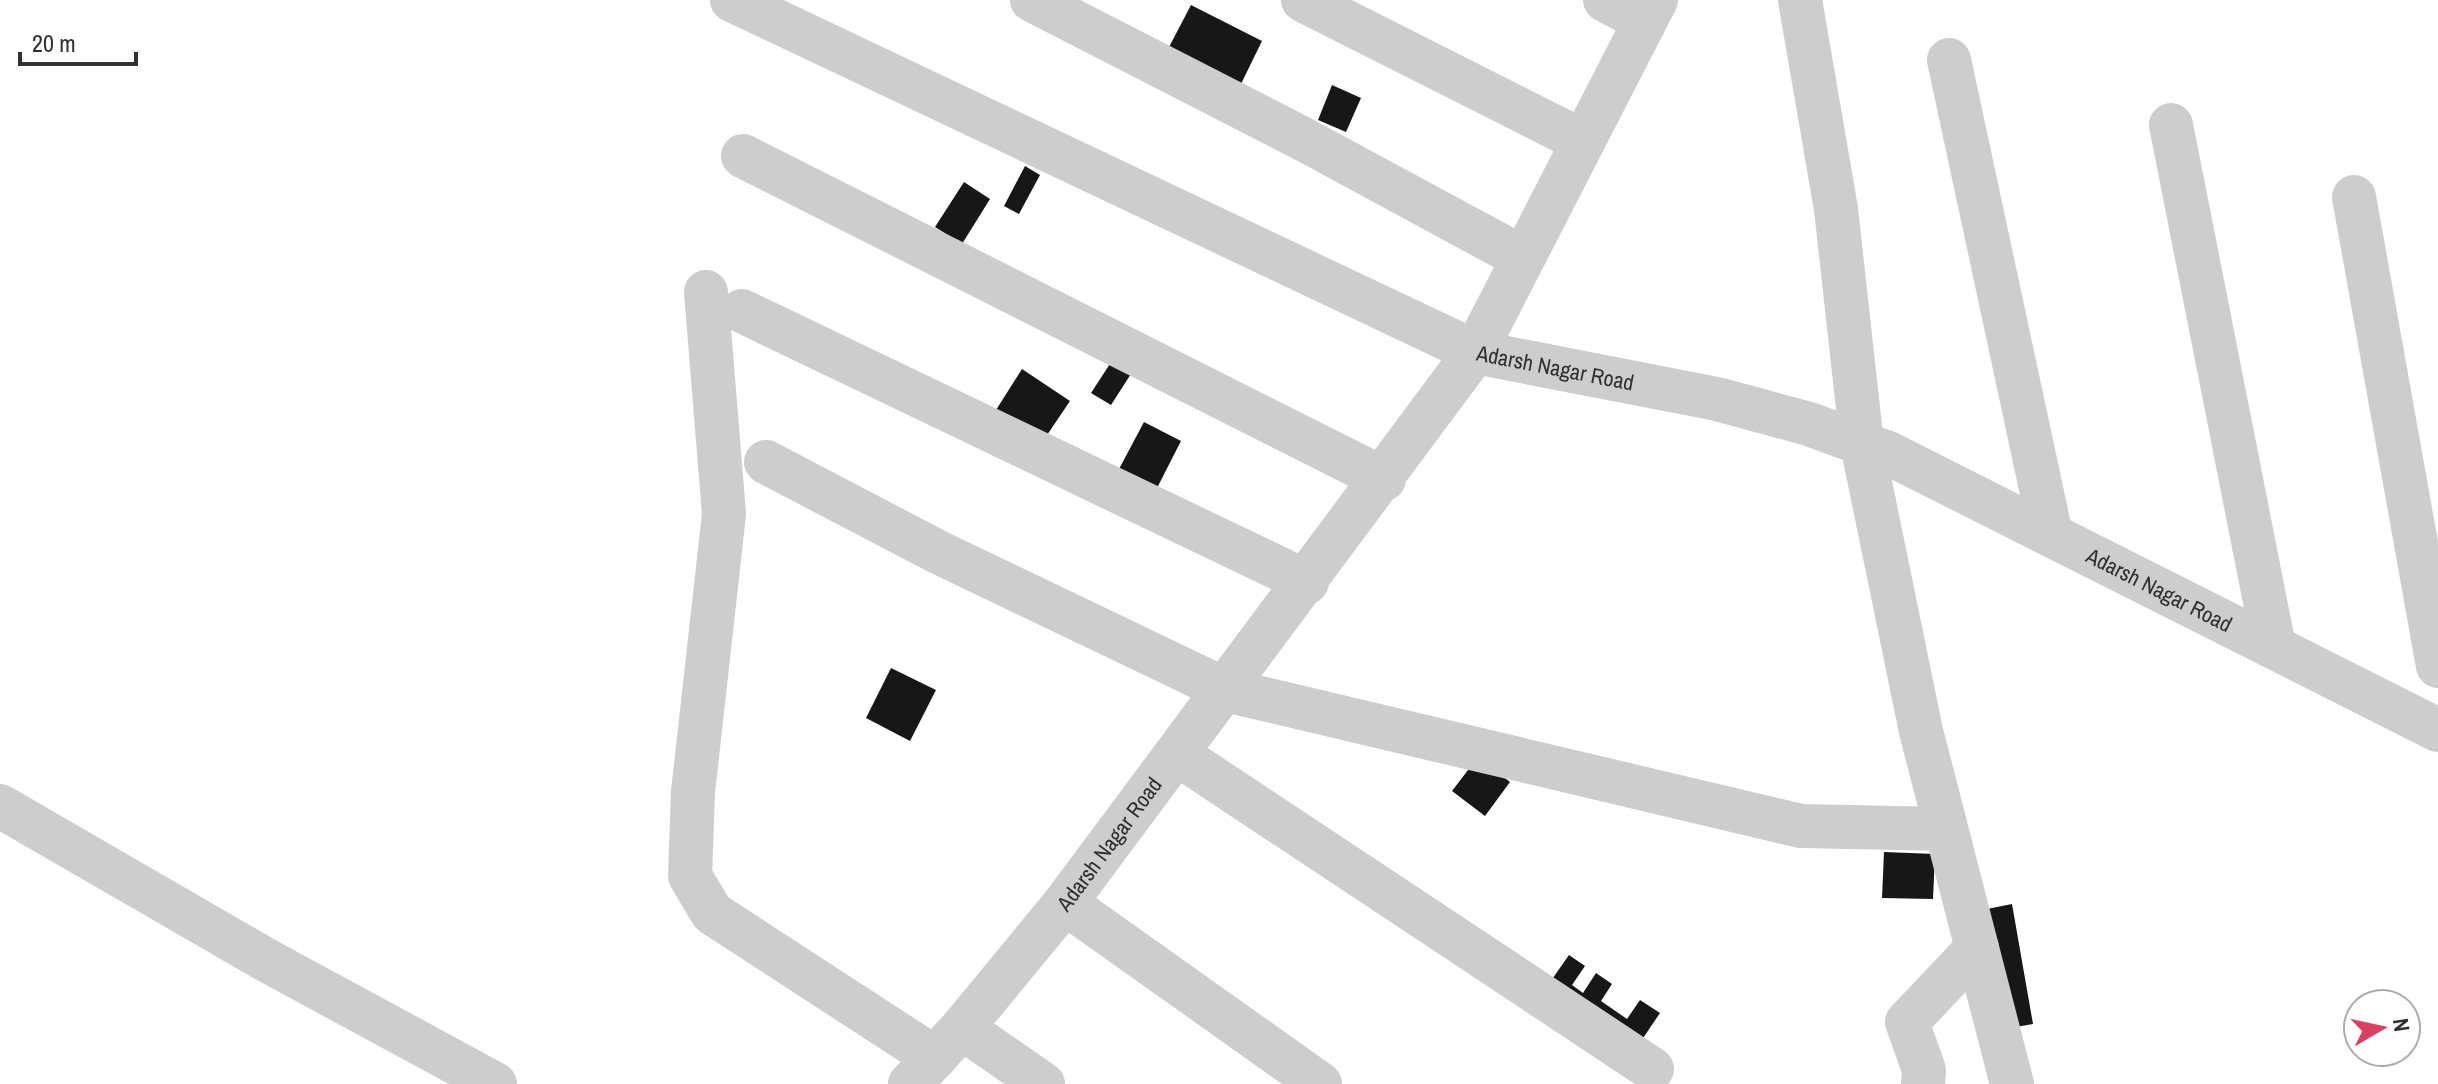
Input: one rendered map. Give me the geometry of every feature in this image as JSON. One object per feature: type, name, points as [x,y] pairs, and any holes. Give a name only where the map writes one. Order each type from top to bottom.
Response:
[{"type":"street","points":[[732,0],[1475,352],[1650,10],[1605,0]]},
{"type":"street","points":[[1032,0],[1305,140],[1523,258]]},
{"type":"street","points":[[1303,0],[1582,141]]},
{"type":"street","points":[[1800,0],[1836,209],[1862,444],[1921,731],[2012,1084]]},
{"type":"street","points":[[1949,60],[2051,535]]},
{"type":"street","points":[[2171,125],[2274,647]]},
{"type":"street","points":[[743,156],[1384,479]]},
{"type":"street","points":[[2354,197],[2438,666]]},
{"type":"street","points":[[1043,1084],[936,1057],[712,913],[690,876],[693,792],[724,514],[724,302],[1307,582]]},
{"type":"street","name":"Adarsh Nagar Road","points":[[936,1057],[1065,903],[1384,479],[1475,352],[1717,399],[1809,424],[1888,453],[2438,730]]},
{"type":"street","points":[[766,462],[938,552],[1226,690],[1801,826],[1946,829]]},
{"type":"street","points":[[1177,754],[1652,1069]]},
{"type":"street","points":[[0,806],[268,961],[495,1084]]},
{"type":"street","points":[[1065,903],[1320,1084]]},
{"type":"street","points":[[1923,1084],[1924,1070],[1907,1022],[1977,948]]},
{"type":"building","points":[[1191,5],[1262,41],[1240,86],[1168,49]]},
{"type":"building","points":[[1332,85],[1361,98],[1346,132],[1318,120]]},
{"type":"building","points":[[1025,166],[1040,175],[1019,214],[1004,206]]},
{"type":"building","points":[[964,182],[990,199],[962,244],[935,227]]},
{"type":"building","points":[[1119,350],[1138,363],[1111,405],[1091,393]]},
{"type":"building","points":[[1022,369],[1070,401],[1043,441],[996,410]]},
{"type":"building","points":[[1144,422],[1181,441],[1157,488],[1119,469]]},
{"type":"building","points":[[891,668],[936,690],[910,741],[866,718]]},
{"type":"building","points":[[1478,757],[1510,782],[1485,816],[1452,791]]},
{"type":"building","points":[[1884,852],[1935,854],[1933,899],[1882,898]]},
{"type":"building","points":[[2012,904],[2033,1024],[1998,1030],[1977,911]]},
{"type":"building","points":[[1569,955],[1585,966],[1572,985],[1583,993],[1596,973],[1612,984],[1601,1001],[1627,1019],[1640,1000],[1660,1013],[1637,1047],[1548,985]]}]
